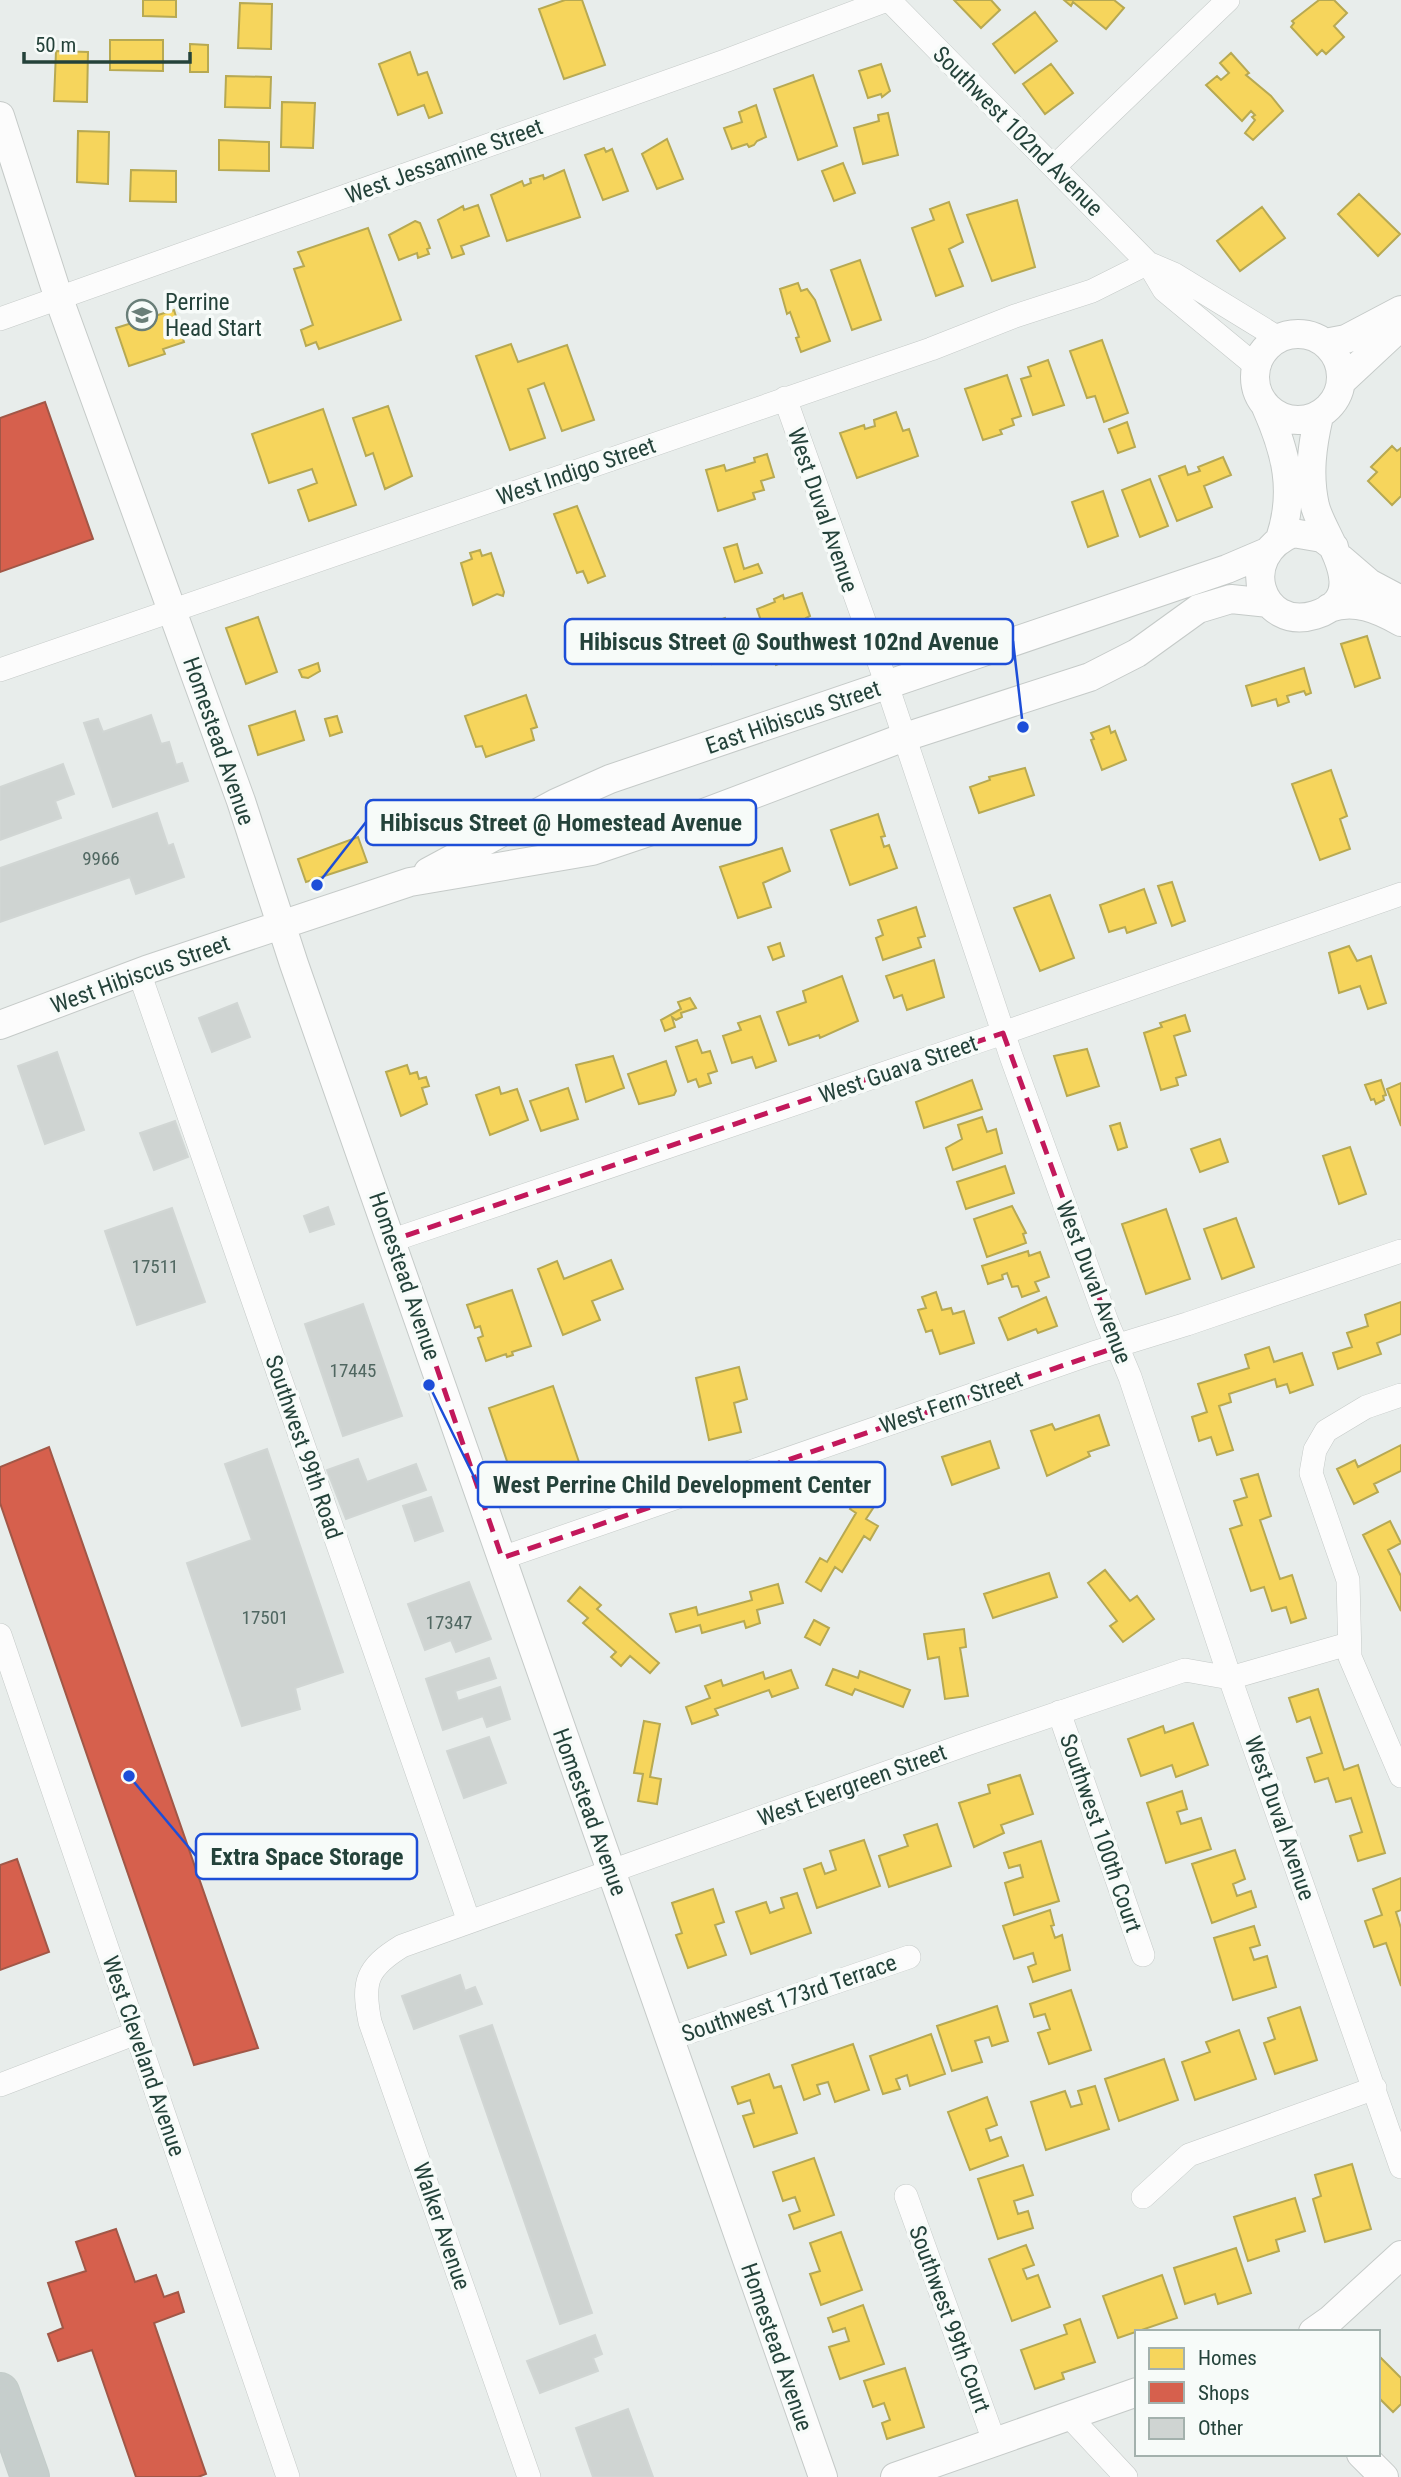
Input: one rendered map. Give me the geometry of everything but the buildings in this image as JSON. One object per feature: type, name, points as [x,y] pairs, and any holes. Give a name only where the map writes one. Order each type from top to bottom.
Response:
[{"type":"highway","points":[[0,2392],[7,2433],[30,2477]]},
{"type":"street","name":"Southwest 102nd Avenue","points":[[888,0],[1055,166],[1147,263],[1164,290],[1256,366]]},
{"type":"street","name":"West Jessamine Street","points":[[0,319],[888,0]]},
{"type":"street","points":[[1055,166],[1228,0]]},
{"type":"street","name":"Homestead Avenue","points":[[0,116],[59,299],[242,801],[281,924],[823,2477]]},
{"type":"street","name":"Southwest 102nd Avenue","points":[[1147,263],[1174,274],[1280,339]]},
{"type":"street","name":"West Indigo Street","points":[[0,670],[1092,291],[1147,263]]},
{"type":"street","points":[[1325,343],[1346,339],[1401,310]]},
{"type":"street","points":[[1266,407],[1277,416],[1291,421],[1319,416],[1331,407],[1342,381],[1401,326]]},
{"type":"street","points":[[1342,381],[1335,353],[1325,343],[1298,334],[1280,339],[1262,353],[1256,366],[1258,395],[1279,436],[1288,469],[1288,514],[1259,576],[1261,590],[1269,603],[1291,616],[1317,615],[1339,605],[1366,606],[1401,622]]},
{"type":"street","name":"West Duval Avenue","points":[[785,398],[887,685],[902,738],[1003,1034],[1117,1347],[1401,2167]]},
{"type":"street","points":[[1319,416],[1312,451],[1312,487],[1322,527],[1337,553],[1343,586],[1329,608]]},
{"type":"street","points":[[1273,545],[1293,533],[1308,533],[1322,538],[1369,583],[1401,600]]},
{"type":"street","name":"East Hibiscus Street","points":[[410,882],[556,803],[610,779],[1227,569],[1273,545]]},
{"type":"street","name":"East Hibiscus Street","points":[[281,924],[410,882],[592,851],[693,817],[902,738],[1090,677],[1137,653],[1198,609],[1241,598],[1269,603]]},
{"type":"street","name":"West Guava Street","points":[[393,1240],[1003,1034],[1401,894]]},
{"type":"street","name":"West Hibiscus Street","points":[[0,1025],[139,972],[281,924]]},
{"type":"street","name":"Southwest 99th Road","points":[[139,972],[469,1922]]},
{"type":"street","name":"West Fern Street","points":[[502,1558],[1401,1251]]},
{"type":"street","points":[[1401,1395],[1366,1407],[1333,1426],[1320,1439],[1311,1462],[1315,1491],[1348,1580],[1348,1644],[1354,1671],[1401,1776]]},
{"type":"street","name":"West Cleveland Avenue","points":[[0,1634],[288,2477]]},
{"type":"street","name":"West Evergreen Street","points":[[369,1974],[381,1961],[402,1947],[611,1870],[1059,1712],[1185,1670],[1230,1678],[1348,1644]]},
{"type":"street","name":"Southwest 100th Court","points":[[1059,1712],[1143,1955]]},
{"type":"street","name":"Southwest 173rd Terrace","points":[[669,2039],[909,1956]]},
{"type":"street","name":"Walker Avenue","points":[[369,1974],[366,1998],[370,2022],[528,2477]]},
{"type":"street","points":[[0,2085],[136,2033]]},
{"type":"street","points":[[1143,2197],[1189,2155],[1375,2088]]},
{"type":"street","name":"Southwest 99th Court","points":[[906,2196],[994,2441]]},
{"type":"street","points":[[1316,2330],[1345,2307],[1401,2255]]},
{"type":"street","points":[[895,2477],[1135,2393]]},
{"type":"street","points":[[1068,2415],[1126,2477]]},
{"type":"street","points":[[1363,2456],[1384,2477]]},
{"type":"highlighted area","points":[[1003,1033],[1117,1347],[502,1558],[393,1240]]},
{"type":"place","name":"Perrine Head Start","points":[[142,315]]},
{"type":"place","name":"Hibiscus Street @ Southwest 102nd Avenue","points":[[1023,727]]},
{"type":"place","name":"Hibiscus Street @ Homestead Avenue","points":[[317,885]]},
{"type":"place","name":"West Perrine Child Development Center","points":[[429,1385]]},
{"type":"place","name":"Extra Space Storage","points":[[129,1776]]}]
